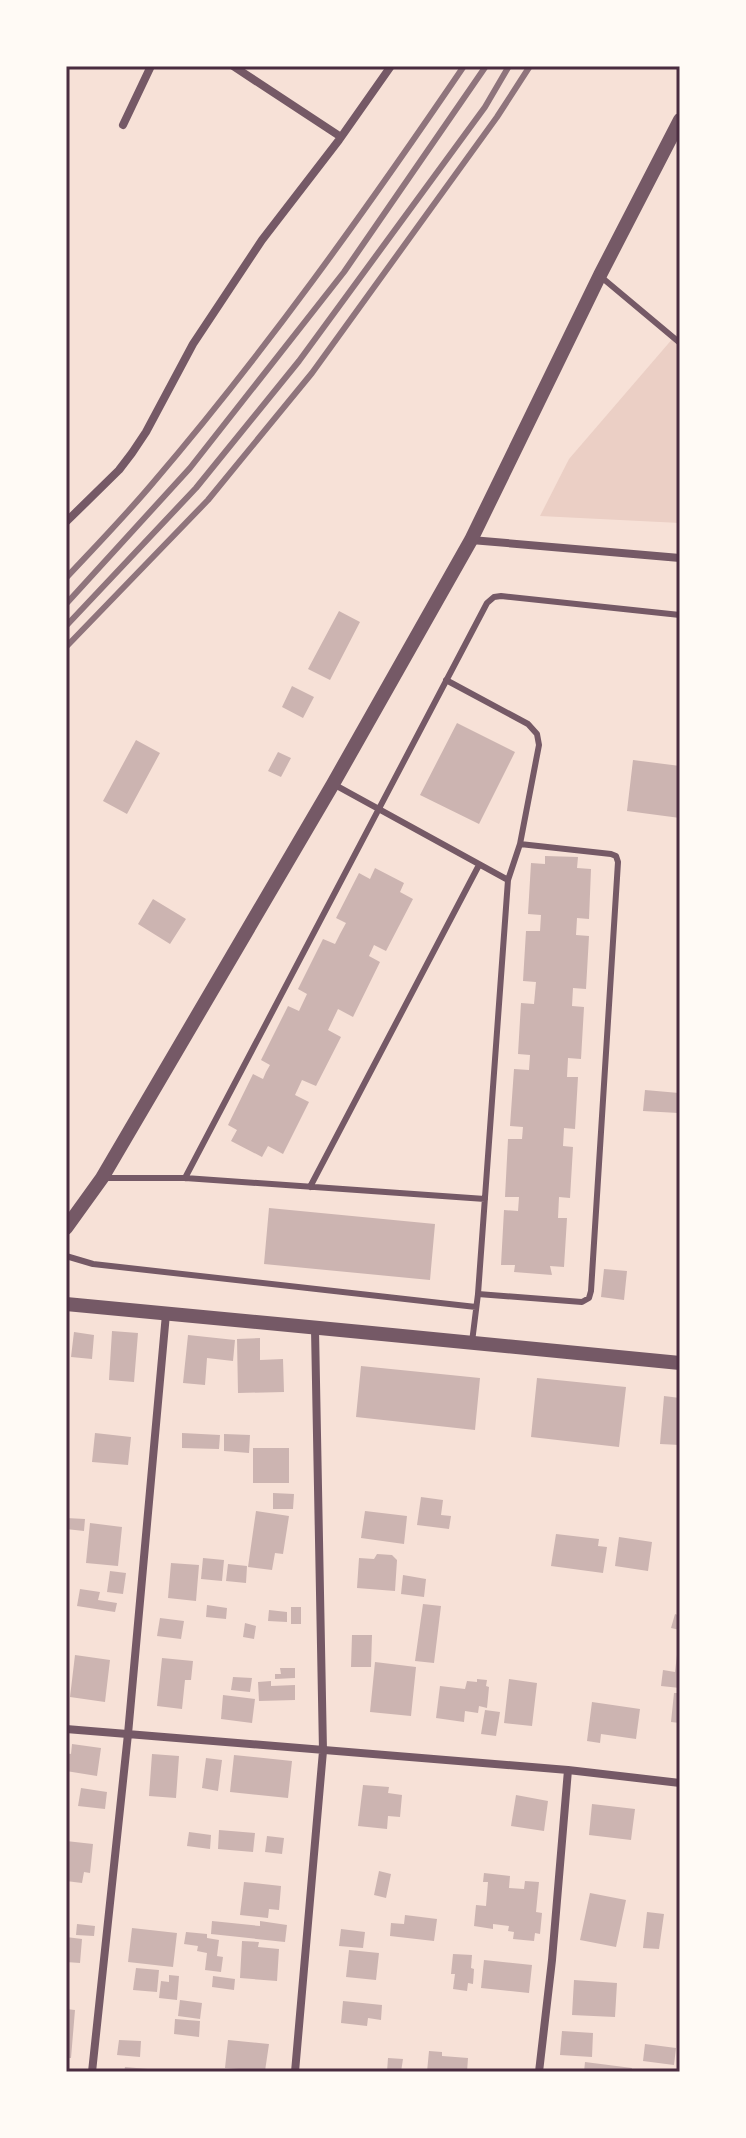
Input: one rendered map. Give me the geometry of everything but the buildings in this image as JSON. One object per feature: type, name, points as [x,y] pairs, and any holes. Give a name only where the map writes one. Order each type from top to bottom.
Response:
[{"type":"street","points":[[123,125],[151,66]]},
{"type":"street","points":[[233,66],[341,137]]},
{"type":"street","points":[[66,522],[132,453],[193,344],[245,265],[391,66]]},
{"type":"street","points":[[66,1228],[102,1178],[333,784],[471,540],[600,275],[680,120]]},
{"type":"street","points":[[471,540],[680,558]]},
{"type":"street","points":[[66,1304],[680,1363]]},
{"type":"street","points":[[92,2072],[128,1734],[166,1314]]},
{"type":"street","points":[[295,2072],[323,1751],[315,1329]]},
{"type":"street","points":[[66,1729],[568,1770],[680,1783]]},
{"type":"street","points":[[539,2072],[568,1770]]},
{"type":"lane","points":[[600,275],[680,343]]},
{"type":"lane","points":[[185,1178],[487,603],[501,596],[680,615]]},
{"type":"lane","points":[[446,680],[528,724],[537,734],[539,745],[520,844],[508,880],[472,1342]]},
{"type":"lane","points":[[333,784],[508,880]]},
{"type":"lane","points":[[478,1294],[582,1302],[589,1298],[591,1291],[618,862],[616,856],[611,854],[520,844]]},
{"type":"lane","points":[[310,1187],[479,865]]},
{"type":"lane","points":[[102,1178],[185,1178],[485,1199]]},
{"type":"lane","points":[[66,1256],[93,1264],[476,1307]]},
{"type":"shaded area","points":[[680,330],[680,523],[540,516],[569,459]]},
{"type":"railway","points":[[66,578],[142,496],[275,332],[464,66]]},
{"type":"railway","points":[[66,604],[190,468],[344,272],[486,66]]},
{"type":"railway","points":[[66,626],[196,488],[299,361],[485,107],[509,66]]},
{"type":"railway","points":[[66,647],[208,500],[312,373],[497,117],[530,66]]}]
